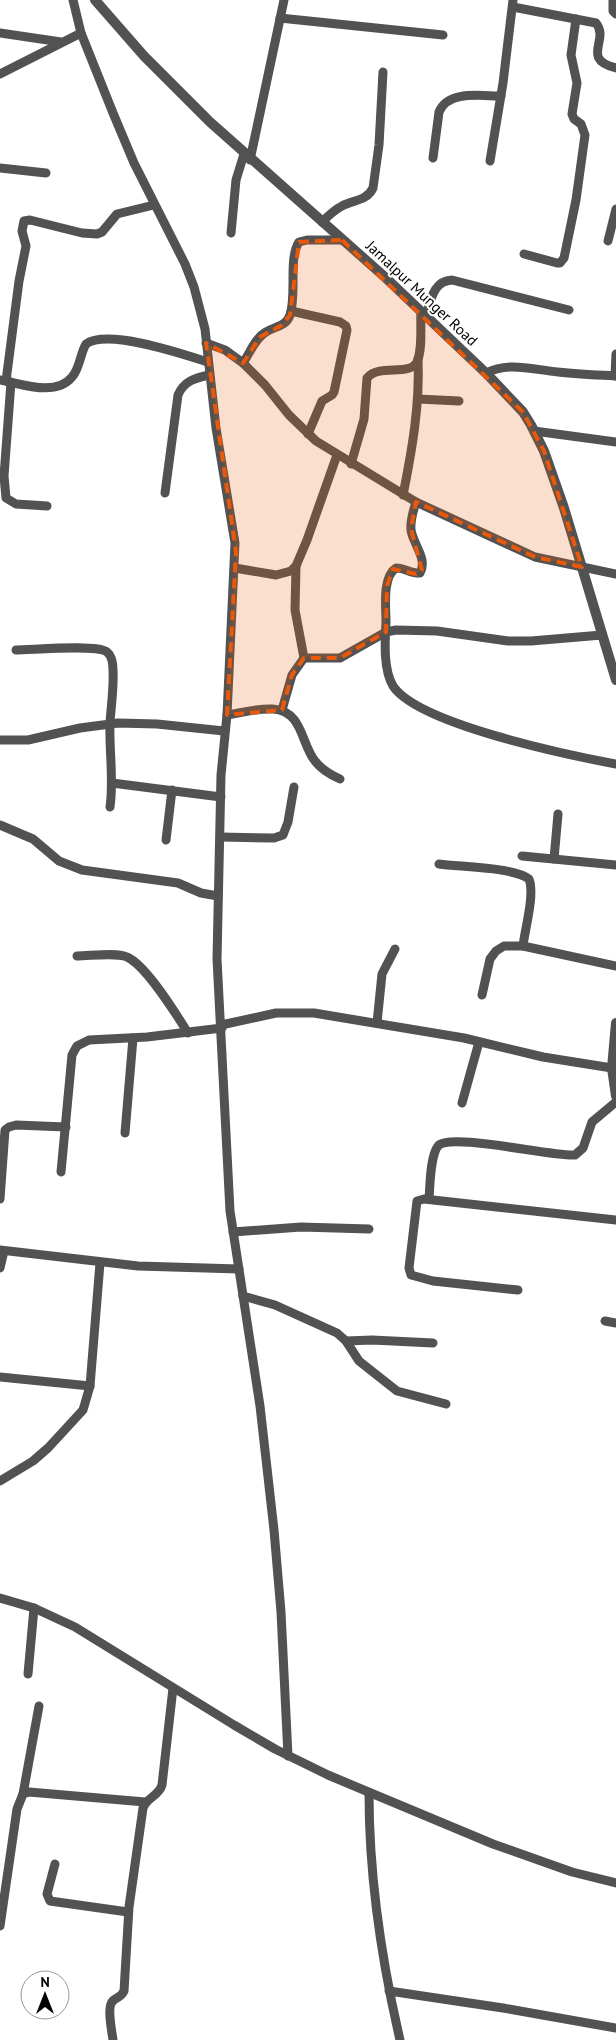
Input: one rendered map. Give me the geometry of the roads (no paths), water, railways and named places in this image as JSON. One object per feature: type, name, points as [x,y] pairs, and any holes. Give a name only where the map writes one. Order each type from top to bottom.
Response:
[{"type":"street","points":[[73,0],[81,33],[113,113],[191,280],[202,316],[222,472],[235,543],[221,798],[217,960],[227,1156],[233,1232],[260,1406],[274,1530],[281,1612],[288,1756]]},
{"type":"street","name":"Jamalpur Munger Road","points":[[95,0],[169,82],[247,157],[423,313],[486,373],[522,412],[544,451],[564,508],[616,680]]},
{"type":"street","points":[[231,234],[236,180],[247,157],[284,0]]},
{"type":"street","points":[[613,0],[612,11],[616,14]]},
{"type":"street","points":[[490,160],[501,96],[513,3],[592,22],[598,26],[598,58],[601,63],[616,68]]},
{"type":"street","points":[[280,18],[443,34]]},
{"type":"street","points":[[524,254],[557,264],[560,264],[564,258],[576,200],[585,135],[581,124],[574,119],[572,114],[577,84],[571,55],[576,19]]},
{"type":"street","points":[[0,33],[61,42]]},
{"type":"street","points":[[0,74],[81,33]]},
{"type":"street","points":[[322,222],[343,205],[365,198],[373,188],[379,145],[384,72]]},
{"type":"street","points":[[433,158],[439,112],[442,105],[456,97],[501,96]]},
{"type":"street","points":[[0,168],[46,173]]},
{"type":"street","points":[[47,506],[16,504],[6,498],[4,476],[5,381],[26,246],[22,231],[24,222],[30,220],[82,233],[98,234],[102,232],[117,214],[154,204]]},
{"type":"street","points":[[608,241],[616,209]]},
{"type":"street","points":[[243,363],[260,336],[266,331],[286,322],[291,310],[297,245],[307,240],[342,240]]},
{"type":"street","points":[[403,495],[412,451],[418,399],[418,356],[423,313],[440,283],[452,280],[569,310]]},
{"type":"street","points":[[291,310],[340,322],[346,326],[347,330],[334,392],[329,398],[322,401],[308,434]]},
{"type":"street","points":[[5,381],[43,388],[60,386],[73,376],[86,344],[97,339],[123,340],[173,351],[208,362]]},
{"type":"street","points":[[206,343],[225,350],[243,363],[265,384],[289,416],[308,434],[351,464],[403,495],[535,557],[616,574]]},
{"type":"street","points":[[486,373],[502,367],[512,366],[571,374],[616,376],[616,354]]},
{"type":"street","points":[[351,464],[364,418],[367,378],[375,371],[412,368],[418,356]]},
{"type":"street","points":[[165,492],[178,395],[189,381],[209,375]]},
{"type":"street","points":[[418,399],[459,401]]},
{"type":"street","points":[[534,431],[616,442]]},
{"type":"street","points":[[282,710],[292,675],[304,658],[295,610],[296,566],[337,455]]},
{"type":"street","points":[[416,502],[412,515],[411,529],[422,558],[422,570],[416,574],[402,568],[392,571],[387,586],[387,664],[392,684],[406,699],[422,709],[481,731],[582,758],[616,764]]},
{"type":"street","points":[[235,568],[276,575],[291,571],[296,566]]},
{"type":"street","points":[[304,658],[340,658],[386,632],[396,630],[437,631],[520,642],[602,635]]},
{"type":"street","points":[[16,650],[76,648],[107,652],[112,660],[110,724],[112,784],[110,807]]},
{"type":"street","points":[[226,715],[272,709],[282,710],[298,724],[316,762],[326,772],[340,779]]},
{"type":"street","points":[[0,740],[36,739],[80,728],[110,724],[157,724],[224,731]]},
{"type":"street","points":[[112,784],[172,790],[221,798]]},
{"type":"street","points":[[220,837],[274,838],[283,835],[288,822],[294,787]]},
{"type":"street","points":[[166,840],[172,790]]},
{"type":"street","points":[[554,859],[558,814]]},
{"type":"street","points":[[0,825],[33,839],[59,861],[82,870],[178,883],[201,893],[218,896]]},
{"type":"street","points":[[522,856],[616,864]]},
{"type":"street","points":[[439,864],[506,871],[529,879],[531,884],[530,895],[522,946]]},
{"type":"street","points":[[482,995],[490,959],[496,951],[504,946],[522,946],[616,966]]},
{"type":"street","points":[[377,1023],[382,974],[395,948]]},
{"type":"street","points":[[77,956],[127,956],[155,984],[188,1033]]},
{"type":"street","points":[[61,1172],[73,1050],[89,1040],[188,1033],[276,1013],[295,1012],[339,1016],[479,1042],[543,1057],[612,1068]]},
{"type":"street","points":[[616,1023],[612,1068],[616,1096]]},
{"type":"street","points":[[125,1133],[133,1038]]},
{"type":"street","points":[[462,1103],[479,1042]]},
{"type":"street","points":[[429,1199],[434,1156],[443,1142],[464,1142],[575,1155],[583,1148],[592,1122],[616,1102]]},
{"type":"street","points":[[0,1199],[5,1130],[16,1125],[66,1127]]},
{"type":"street","points":[[518,1290],[434,1281],[411,1275],[409,1268],[416,1205],[420,1199],[616,1220]]},
{"type":"street","points":[[233,1232],[301,1227],[368,1229]]},
{"type":"street","points":[[0,1268],[2,1250],[100,1263],[148,1267],[239,1269]]},
{"type":"street","points":[[0,1481],[40,1454],[83,1410],[90,1386],[100,1263]]},
{"type":"street","points":[[243,1296],[275,1305],[337,1333],[346,1340],[359,1361],[397,1391],[446,1404]]},
{"type":"street","points":[[605,1321],[616,1323]]},
{"type":"street","points":[[346,1340],[433,1343]]},
{"type":"street","points":[[0,1377],[90,1386]]},
{"type":"street","points":[[0,1598],[34,1608],[83,1632],[240,1729],[288,1756],[369,1793],[493,1844],[572,1872],[616,1883]]},
{"type":"street","points":[[28,1674],[34,1608]]},
{"type":"street","points":[[23,1794],[29,1792],[145,1802],[157,1794],[162,1785],[173,1688]]},
{"type":"street","points":[[0,1926],[17,1809],[23,1794],[39,1706]]},
{"type":"street","points":[[369,1793],[370,1842],[375,1905],[389,1991],[400,2040]]},
{"type":"street","points":[[113,2040],[110,2006],[113,2000],[120,1997],[124,1991],[128,1912],[139,1831],[145,1802]]},
{"type":"street","points":[[55,1864],[47,1894],[50,1901],[128,1912]]},
{"type":"street","points":[[389,1991],[503,2008],[616,2028]]}]
